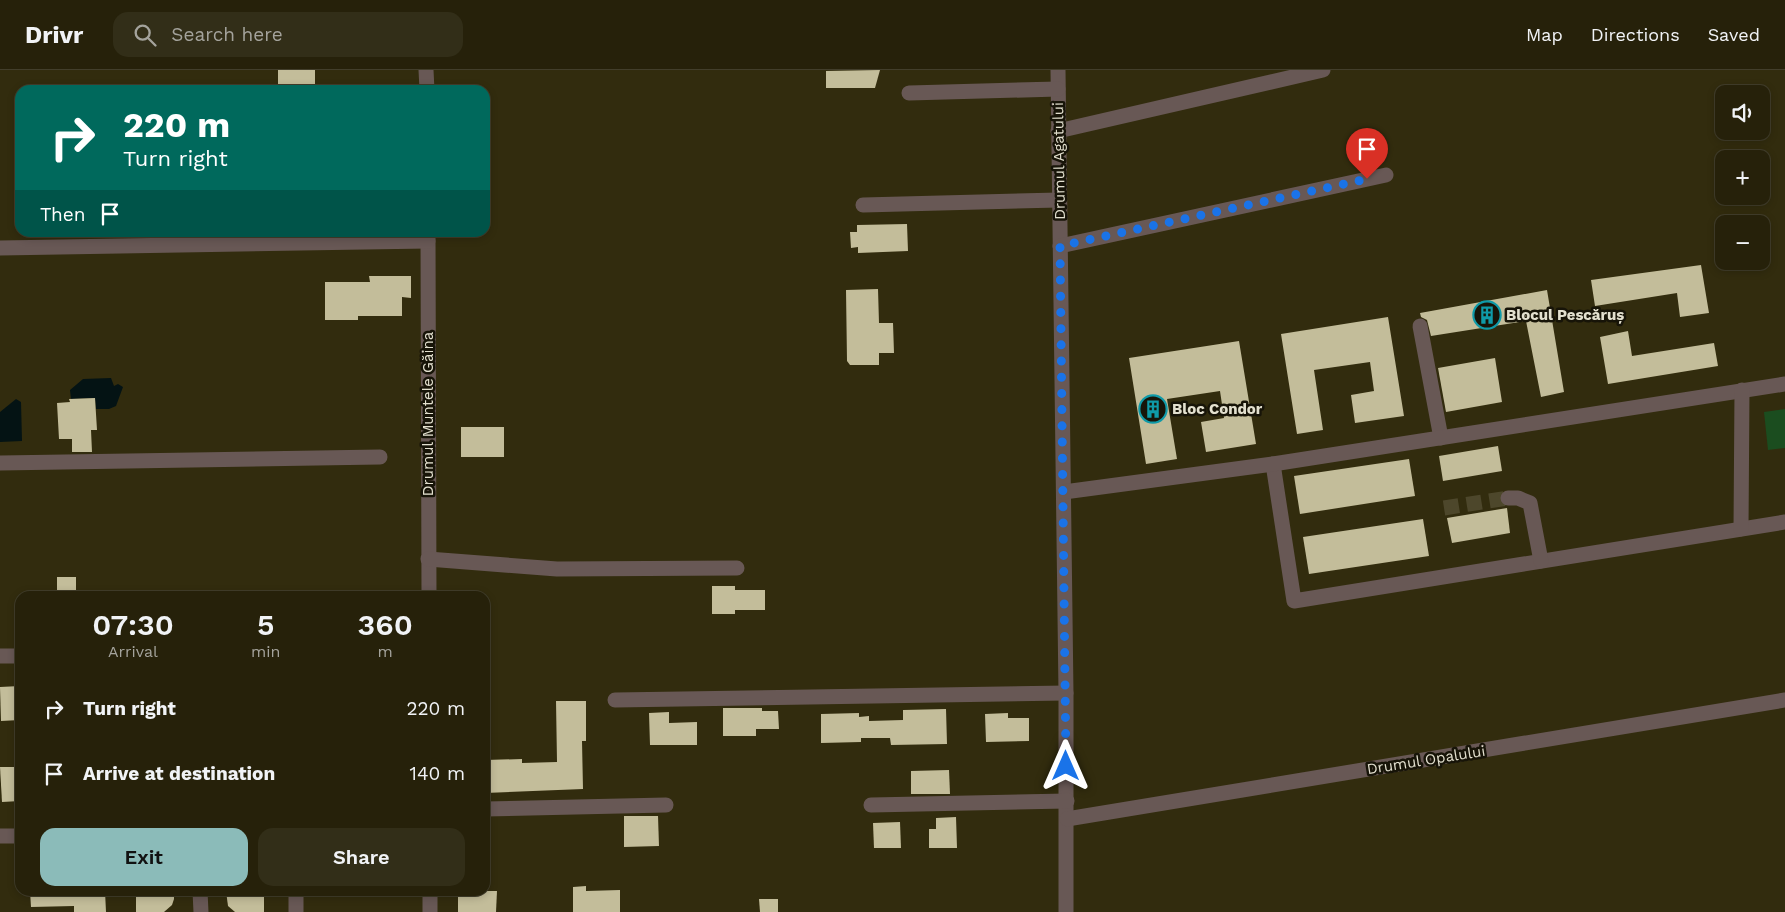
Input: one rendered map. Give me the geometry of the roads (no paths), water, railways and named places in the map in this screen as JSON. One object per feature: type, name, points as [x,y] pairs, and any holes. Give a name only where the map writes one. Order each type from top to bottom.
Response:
[{"type":"street","points":[[426,70],[427,85]]},
{"type":"street","name":"Drumul Agatului","points":[[1058,70],[1066,693],[1066,912]]},
{"type":"street","points":[[1058,132],[1323,70]]},
{"type":"street","points":[[910,93],[1058,89]]},
{"type":"street","points":[[1060,246],[1386,175]]},
{"type":"street","points":[[863,205],[1059,200]]},
{"type":"street","points":[[0,248],[428,237]]},
{"type":"street","name":"Drumul Muntele Găina","points":[[428,237],[428,591]]},
{"type":"street","points":[[1420,326],[1441,438]]},
{"type":"street","points":[[1064,492],[1273,464],[1785,384]]},
{"type":"street","points":[[1741,529],[1742,390]]},
{"type":"street","points":[[0,463],[380,457]]},
{"type":"street","points":[[1273,464],[1294,601],[1785,522]]},
{"type":"street","points":[[1508,498],[1518,498],[1530,503],[1541,561]]},
{"type":"street","points":[[428,559],[557,569],[737,568]]},
{"type":"street","points":[[0,656],[15,656]]},
{"type":"street","points":[[615,700],[1066,693]]},
{"type":"street","name":"Drumul Opalului","points":[[1067,819],[1785,700]]},
{"type":"street","points":[[871,805],[1067,802]]},
{"type":"street","points":[[490,809],[666,805]]},
{"type":"street","points":[[0,836],[15,836]]},
{"type":"street","points":[[200,896],[200,912]]},
{"type":"street","points":[[296,896],[296,912]]},
{"type":"street","points":[[430,896],[430,912]]},
{"type":"tunnel","points":[[1444,508],[1508,498]]},
{"type":"place","name":"Blocul Pescăruș","points":[[1487,315]]},
{"type":"place","name":"Bloc Condor","points":[[1153,409]]}]
